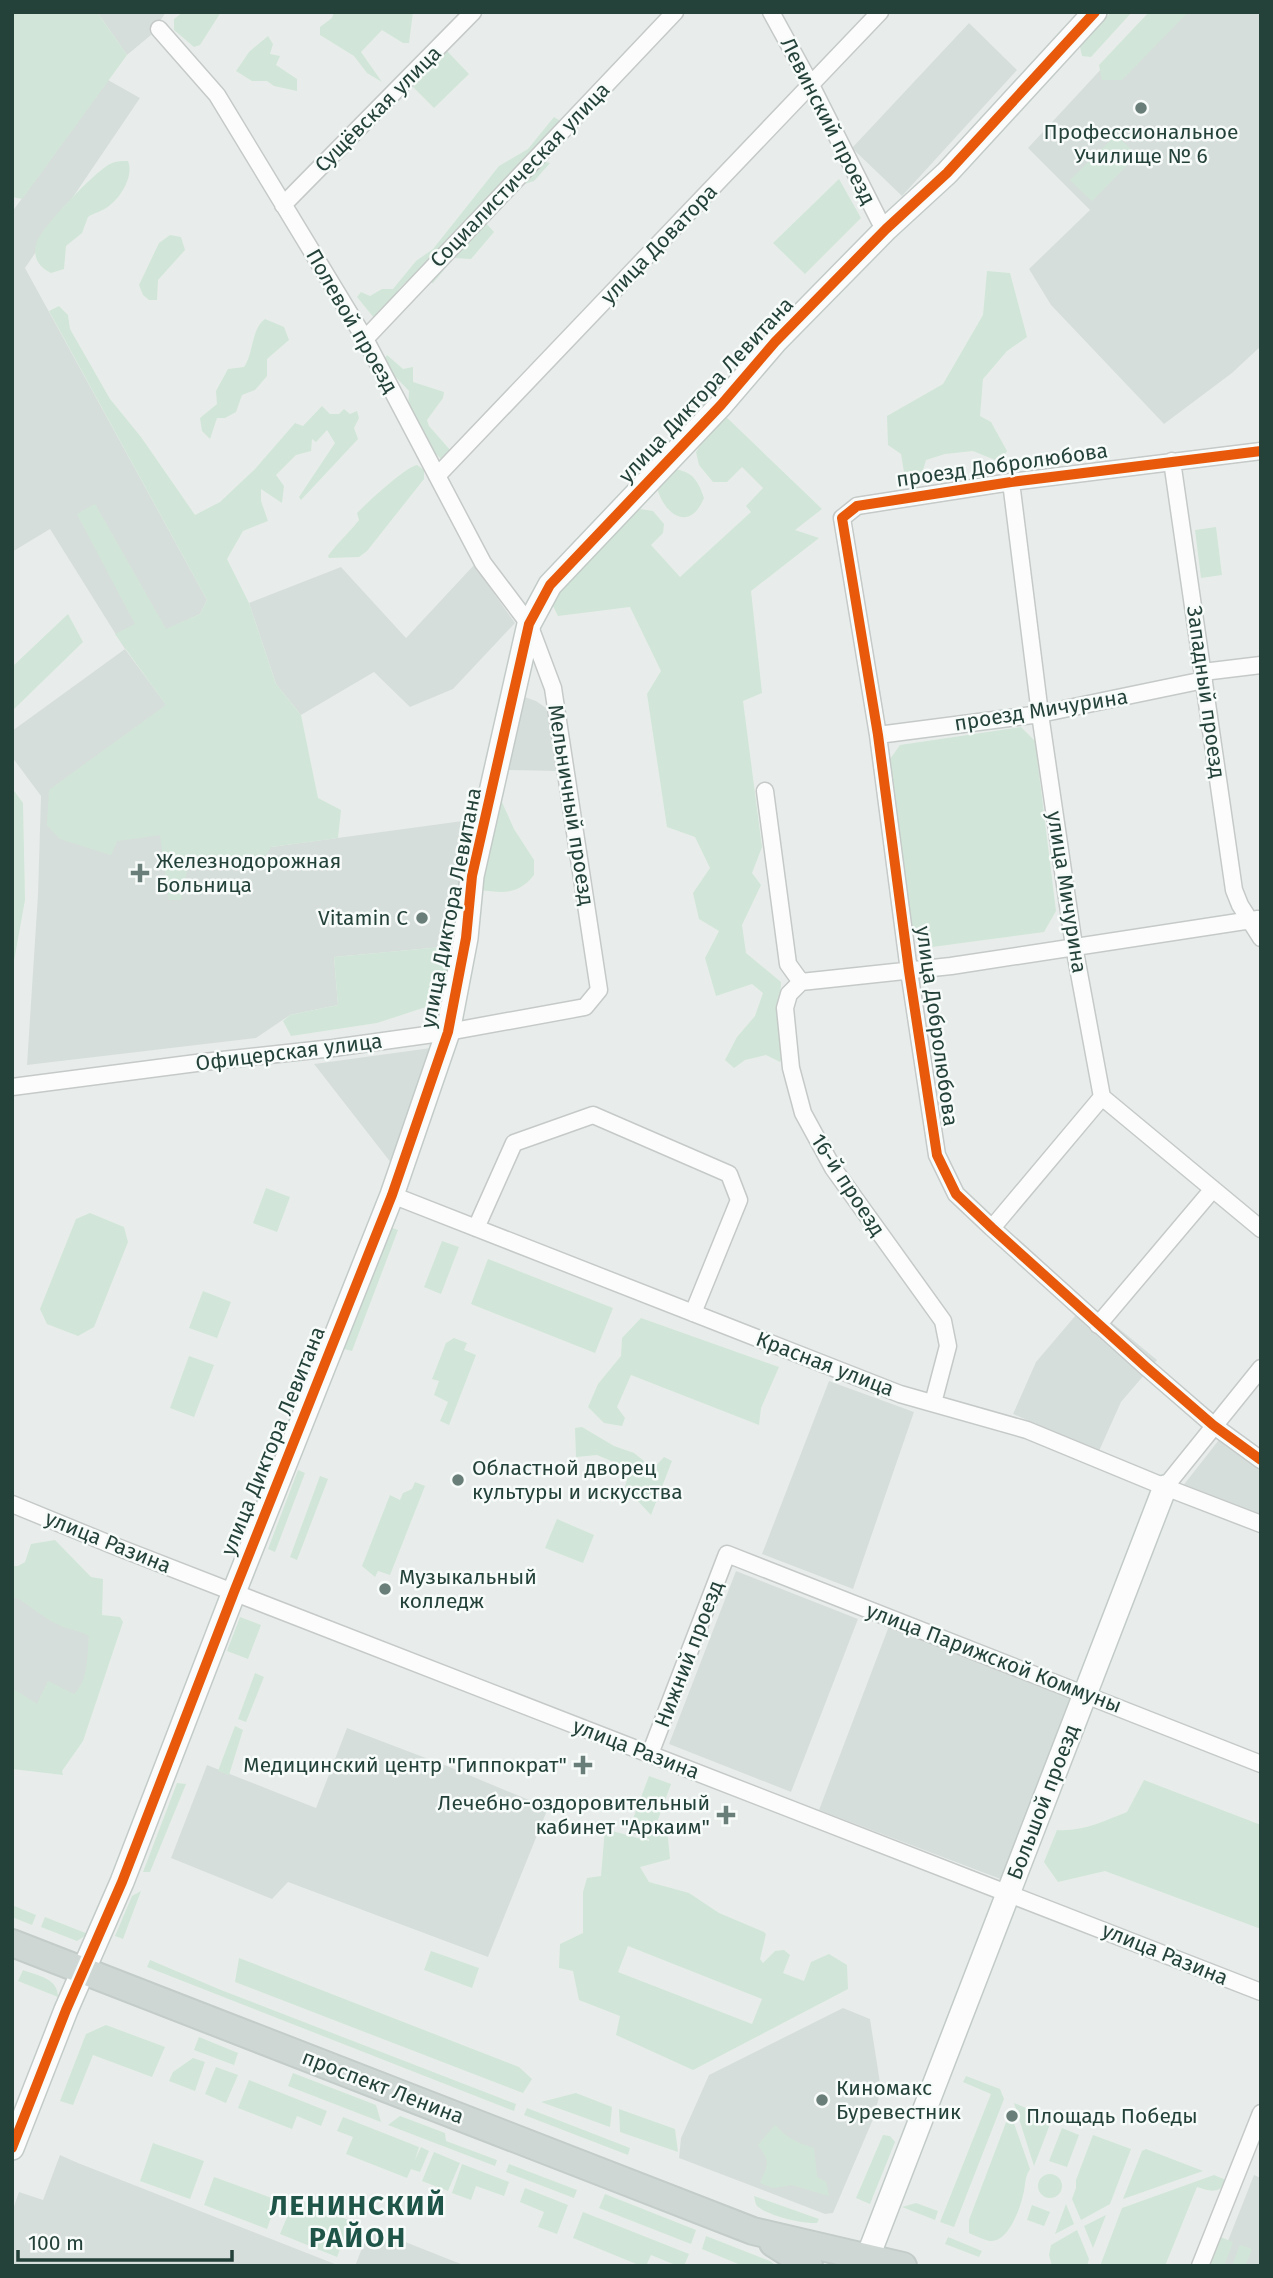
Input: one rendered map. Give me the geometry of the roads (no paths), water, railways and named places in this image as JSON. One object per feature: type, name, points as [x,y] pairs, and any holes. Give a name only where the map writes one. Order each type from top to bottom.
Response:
[{"type":"main road","name":"проспект Ленина","points":[[12,1943],[753,2231],[862,2262],[903,2266]]},
{"type":"main road","name":"проспект Ленина","points":[[753,2231],[809,2266]]},
{"type":"street","name":"Сущёвская улица","points":[[283,205],[473,12]]},
{"type":"street","name":"Социалистическая улица","points":[[365,339],[675,12]]},
{"type":"street","name":"Левинский проезд","points":[[771,12],[886,229]]},
{"type":"street","name":"улица Доватора","points":[[437,475],[880,12]]},
{"type":"street","name":"улица Диктора Левитана","points":[[12,2148],[122,1882],[392,1195],[448,1032],[466,938],[472,876],[529,624],[550,585],[705,422],[775,342],[886,229],[947,173],[1095,12]]},
{"type":"street","name":"Полевой проезд","points":[[159,29],[217,95],[365,339],[483,563],[529,624]]},
{"type":"street","name":"проезд Добролюбова","points":[[842,518],[857,506],[1011,482],[1261,451]]},
{"type":"street","name":"Западный проезд","points":[[1172,461],[1234,890],[1240,905],[1255,919],[1261,938]]},
{"type":"street","name":"улица Мичурина","points":[[1011,482],[1040,714],[1074,946],[1102,1097]]},
{"type":"street","name":"улица Добролюбова","points":[[842,518],[877,734],[908,971],[937,1155],[956,1194],[1098,1325],[1213,1425]]},
{"type":"street","name":"Мельничный проезд","points":[[529,624],[553,688],[599,990]]},
{"type":"street","name":"проезд Мичурина","points":[[877,734],[1040,714],[1261,665]]},
{"type":"street","points":[[765,791],[789,964],[801,982],[908,971],[1255,919]]},
{"type":"street","name":"16-й проезд","points":[[801,982],[789,994],[785,1008],[791,1068],[803,1113],[833,1168],[943,1321],[948,1346],[933,1404]]},
{"type":"street","name":"Офицерская улица","points":[[12,1087],[448,1032],[585,1007],[599,990]]},
{"type":"street","points":[[992,1228],[1102,1097],[1261,1229]]},
{"type":"street","points":[[476,1228],[514,1143],[593,1115],[730,1174],[739,1200],[692,1312]]},
{"type":"street","points":[[1098,1325],[1213,1189]]},
{"type":"street","name":"Красная улица","points":[[392,1195],[900,1394],[1027,1430],[1261,1524]]},
{"type":"street","name":"Большой проезд","points":[[862,2262],[1009,1892],[1165,1487],[1261,1368]]},
{"type":"street","points":[[1213,1425],[1261,1460]]},
{"type":"street","name":"улица Разина","points":[[12,1504],[1261,1992]]},
{"type":"street","name":"улица Парижской Коммуны","points":[[727,1553],[1261,1763]]},
{"type":"street","name":"Нижний проезд","points":[[650,1754],[727,1553]]},
{"type":"street","points":[[1200,2266],[1261,2113]]},
{"type":"place","name":"Профессиональное Училище № 6","points":[[1141,108]]},
{"type":"place","name":"Железнодорожная Больница","points":[[140,873]]},
{"type":"place","name":"Vitamin C","points":[[422,918]]},
{"type":"place","name":"Областной дворец культуры и искусства","points":[[458,1480]]},
{"type":"place","name":"Музыкальный колледж","points":[[385,1589]]},
{"type":"place","name":"Медицинский центр \"Гиппократ\"","points":[[583,1765]]},
{"type":"place","name":"Лечебно-оздоровительный кабинет \"Аркаим\"","points":[[726,1815]]},
{"type":"place","name":"Киномакс Буревестник","points":[[822,2100]]},
{"type":"place","name":"Площадь Победы","points":[[1012,2116]]},
{"type":"district","name":"ЛЕНИНСКИЙ РАЙОН","points":[[358,2221]]}]
